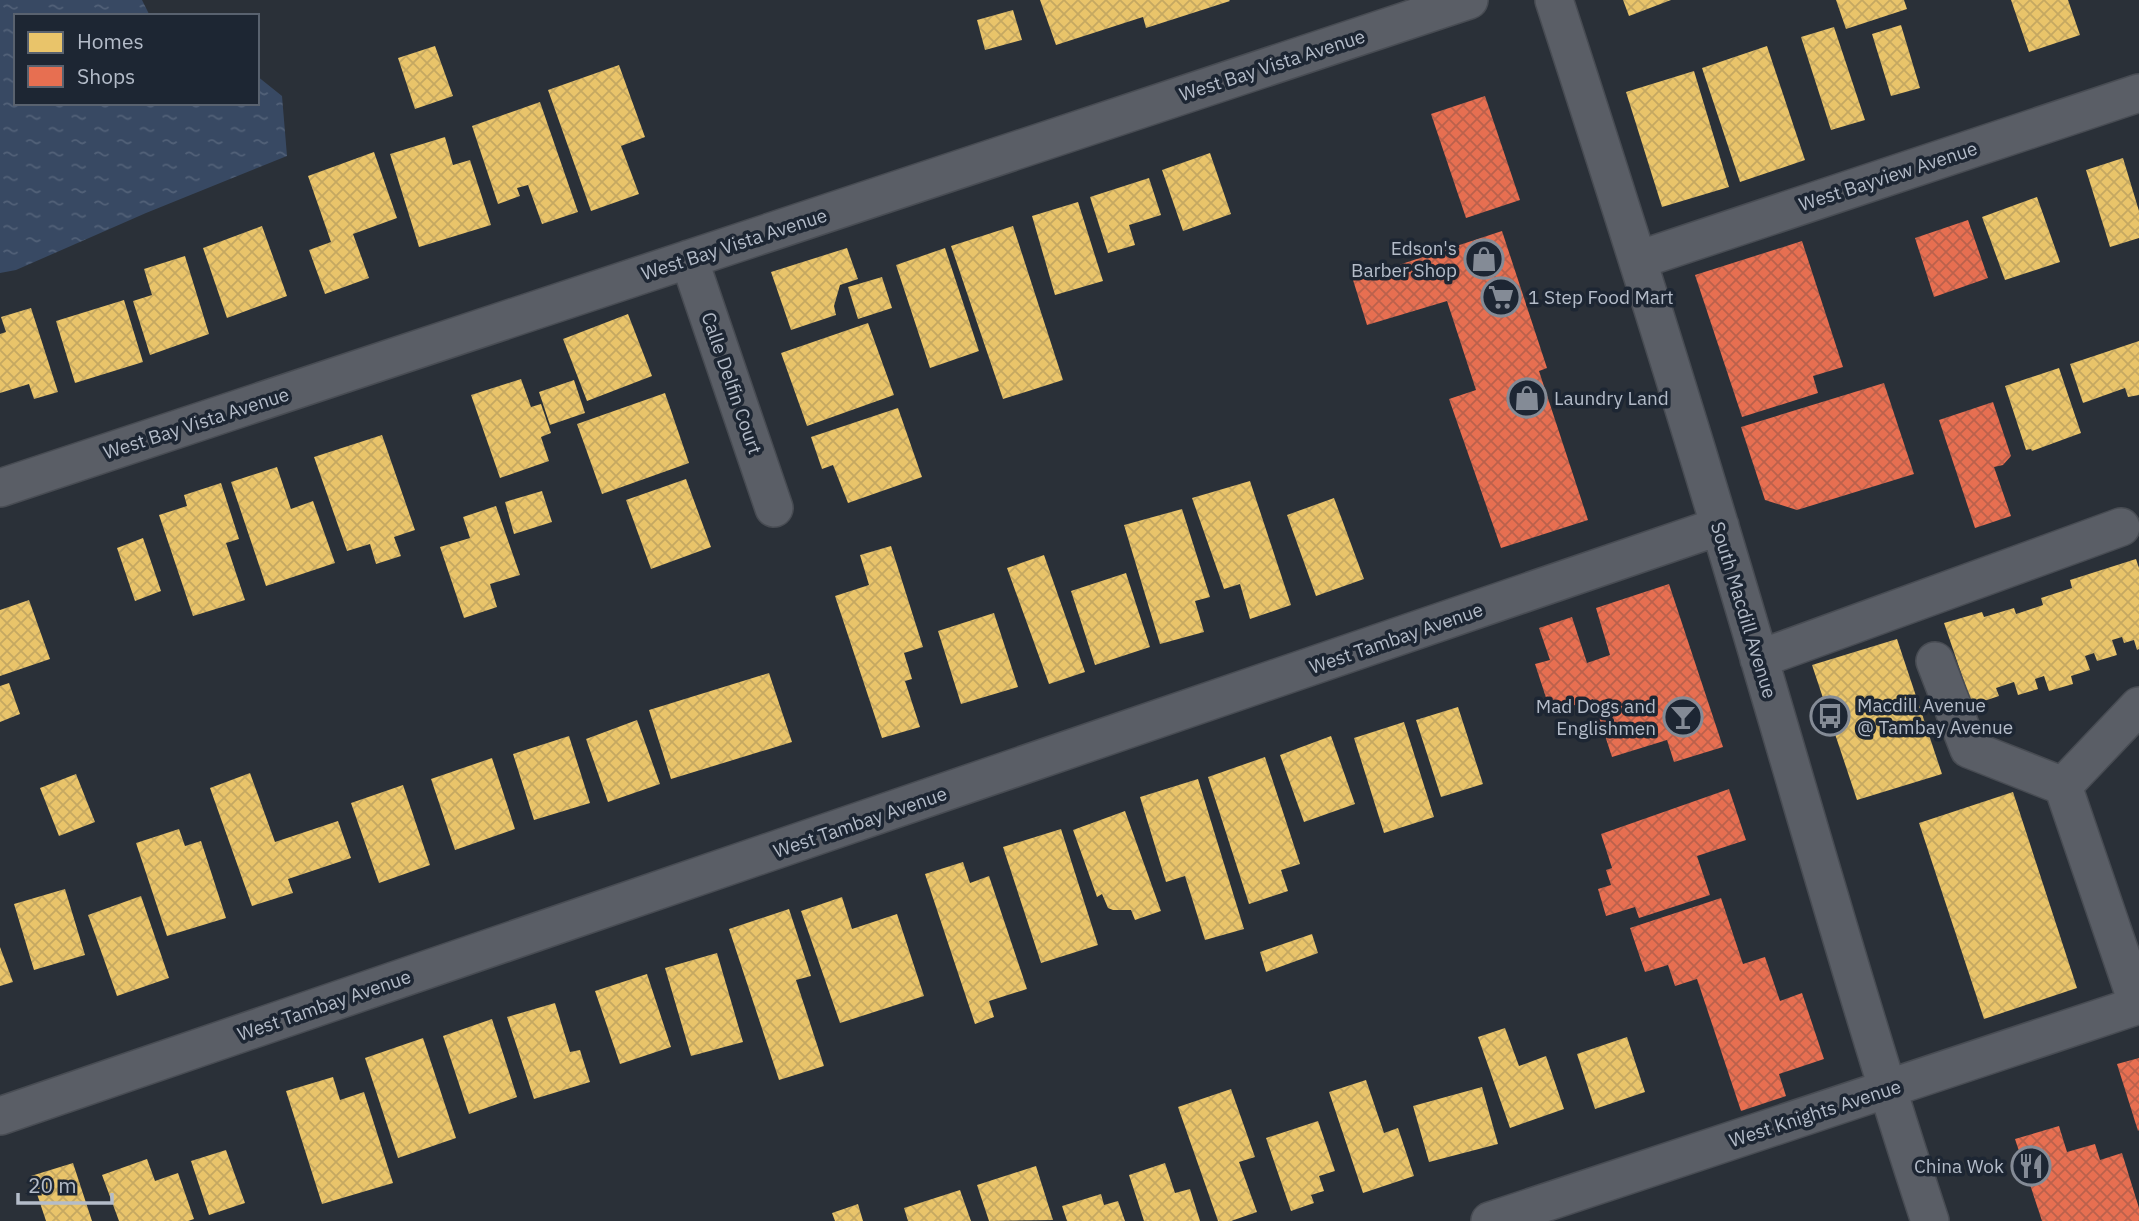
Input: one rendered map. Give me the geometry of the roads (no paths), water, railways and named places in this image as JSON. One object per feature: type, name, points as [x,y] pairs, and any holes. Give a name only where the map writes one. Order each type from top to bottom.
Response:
[{"type":"street","name":"West Bay Vista Avenue","points":[[0,488],[1469,0]]},
{"type":"street","name":"South Macdill Avenue","points":[[1554,0],[1720,526],[1887,1089],[1930,1221]]},
{"type":"street","name":"West Bayview Avenue","points":[[1638,260],[2139,93]]},
{"type":"street","name":"Calle Delfin Court","points":[[689,259],[774,508]]},
{"type":"street","name":"West Tambay Avenue","points":[[0,1116],[1720,526]]},
{"type":"street","points":[[1759,659],[2121,527]]},
{"type":"street","points":[[1935,661],[1969,749],[2063,786],[2139,1005]]},
{"type":"street","points":[[2063,786],[2139,706]]},
{"type":"street","name":"West Knights Avenue","points":[[1490,1221],[2139,1005]]},
{"type":"water","points":[[0,0],[142,0],[149,14],[14,14],[14,105],[259,105],[259,78],[282,96],[287,156],[146,213],[16,270],[0,273]]},
{"type":"place","name":"Edson's Barber Shop","points":[[1484,259]]},
{"type":"place","name":"1 Step Food Mart","points":[[1501,297]]},
{"type":"place","name":"Laundry Land","points":[[1527,398]]},
{"type":"place","name":"Macdill Avenue @ Tambay Avenue","points":[[1830,716]]},
{"type":"place","name":"Mad Dogs and Englishmen","points":[[1683,717]]},
{"type":"place","name":"China Wok","points":[[2031,1166]]}]
